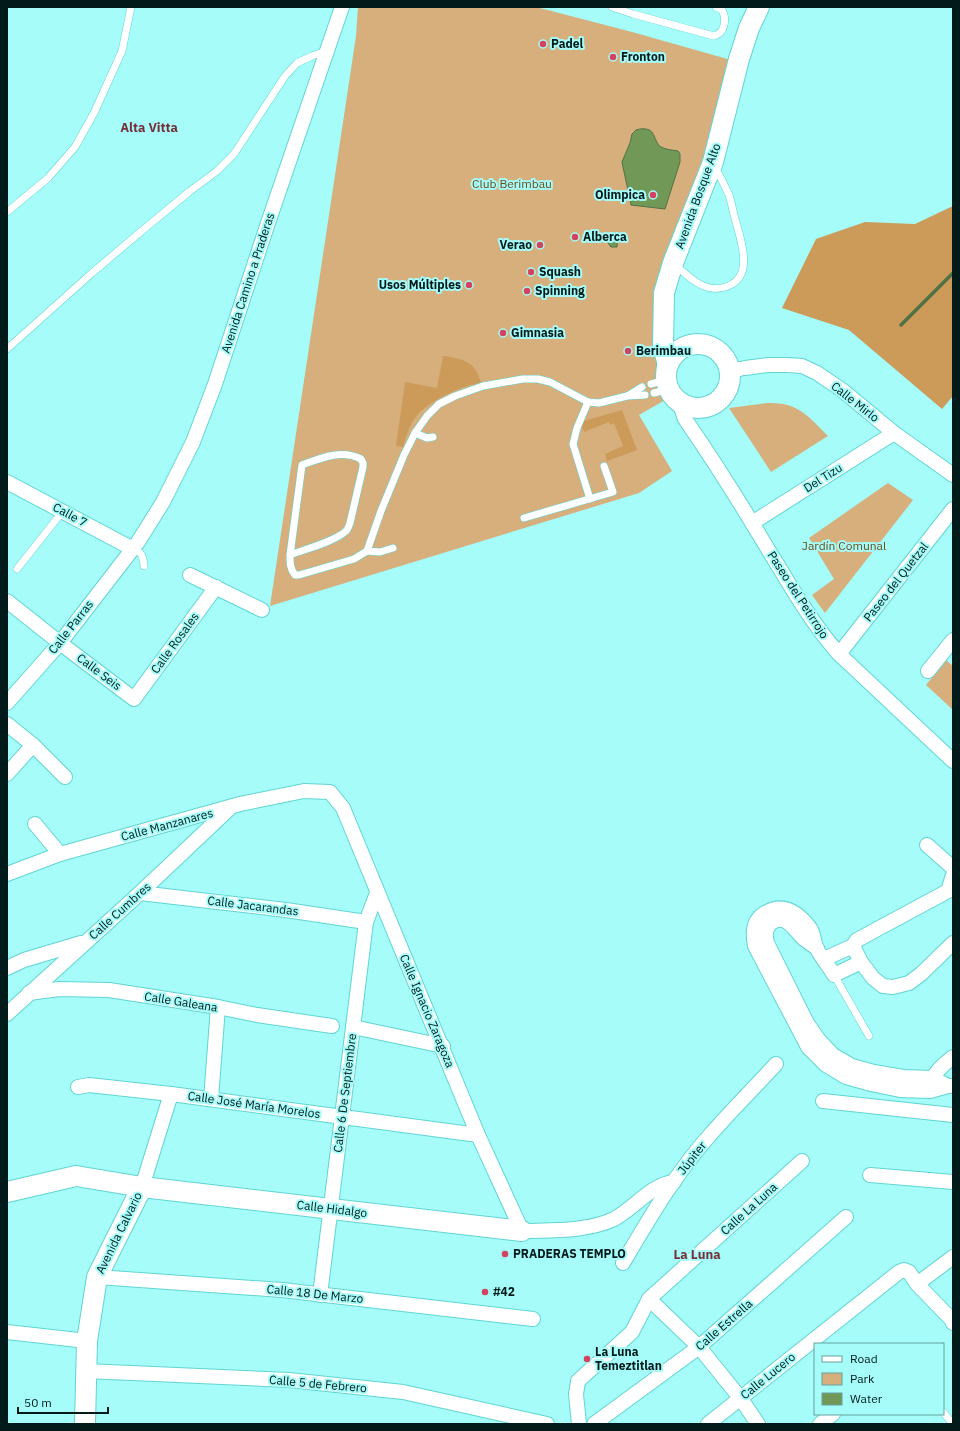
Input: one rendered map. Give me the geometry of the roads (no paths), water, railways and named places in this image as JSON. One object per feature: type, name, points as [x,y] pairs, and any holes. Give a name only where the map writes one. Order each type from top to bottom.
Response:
[{"type":"street","name":"Avenida Camino a Praderas","points":[[132,548],[138,542],[163,502],[193,442],[215,384],[342,7]]},
{"type":"street","name":"Avenida Bosque Alto","points":[[670,394],[663,346],[664,293],[673,263],[713,162],[739,59],[749,28],[758,7]]},
{"type":"street","points":[[697,343],[710,345],[721,352],[738,369],[726,394],[718,402],[704,408],[689,407],[670,394],[674,354],[685,346],[697,343]]},
{"type":"street","name":"Calle Mirlo","points":[[738,369],[768,365],[802,366],[817,373],[842,390],[894,433],[953,475]]},
{"type":"street","name":"Paseo del Petirrojo","points":[[670,394],[752,523],[807,614],[825,638],[839,654],[953,761]]},
{"type":"street","name":"Del Tizu","points":[[752,523],[894,433]]},
{"type":"street","name":"Calle 7","points":[[7,482],[132,548]]},
{"type":"street","name":"Paseo del Quetzal","points":[[839,654],[953,509]]},
{"type":"street","name":"Calle Parras","points":[[7,704],[60,643],[132,548]]},
{"type":"street","points":[[190,575],[262,610]]},
{"type":"street","name":"Calle Rosales","points":[[134,699],[216,587]]},
{"type":"street","name":"Calle Seis","points":[[7,601],[134,699]]},
{"type":"street","points":[[928,671],[953,640]]},
{"type":"street","points":[[7,724],[33,745],[65,777]]},
{"type":"street","points":[[7,774],[33,745]]},
{"type":"street","name":"Calle Manzanares","points":[[7,874],[60,854],[272,796],[304,791],[330,792]]},
{"type":"street","name":"Calle Ignacio Zaragoza","points":[[330,792],[343,808],[478,1135],[522,1231]]},
{"type":"street","name":"Calle Cumbres","points":[[7,1014],[140,893],[231,807]]},
{"type":"street","points":[[35,824],[60,854]]},
{"type":"street","points":[[927,845],[953,868]]},
{"type":"street","points":[[820,953],[855,943],[950,894],[953,875]]},
{"type":"street","name":"Calle Jacarandas","points":[[140,893],[267,908],[366,922]]},
{"type":"street","name":"Calle 6 De Septiembre","points":[[320,1294],[366,922],[377,893]]},
{"type":"street","points":[[861,962],[834,975],[820,953],[804,939],[790,923],[783,920],[773,922],[767,927],[765,935],[767,943],[807,1022],[818,1039],[832,1055],[852,1066],[874,1072],[931,1084],[951,1086]]},
{"type":"street","points":[[7,968],[24,960],[86,942]]},
{"type":"street","points":[[855,943],[861,962],[873,978],[883,986],[893,987],[909,983],[953,942]]},
{"type":"street","name":"Calle Galeana","points":[[29,993],[59,989],[110,990],[332,1026]]},
{"type":"street","points":[[211,1099],[218,1007]]},
{"type":"street","points":[[353,1027],[442,1046]]},
{"type":"street","points":[[931,1084],[945,1063],[953,1057]]},
{"type":"street","name":"Júpiter","points":[[623,1263],[648,1221],[674,1182],[709,1136],[776,1064]]},
{"type":"street","name":"Calle José María Morelos","points":[[78,1087],[89,1085],[170,1094],[478,1135]]},
{"type":"street","name":"Avenida Calvario","points":[[85,1424],[87,1341],[97,1276],[142,1187],[170,1094]]},
{"type":"street","points":[[823,1101],[953,1115]]},
{"type":"street","name":"Calle La Luna","points":[[579,1424],[576,1394],[578,1381],[632,1332],[649,1299],[802,1161]]},
{"type":"street","points":[[870,1175],[953,1182]]},
{"type":"street","name":"Calle Hidalgo","points":[[7,1192],[76,1176],[142,1187],[522,1231]]},
{"type":"street","points":[[522,1231],[587,1228],[602,1224],[615,1218],[660,1185],[674,1182]]},
{"type":"street","name":"Calle Estrella","points":[[594,1424],[699,1347],[846,1217]]},
{"type":"street","points":[[952,1320],[917,1284],[953,1257]]},
{"type":"street","name":"Calle Lucero","points":[[708,1424],[899,1272],[904,1270],[909,1272],[917,1284]]},
{"type":"street","name":"Calle 18 De Marzo","points":[[97,1276],[282,1290],[533,1319]]},
{"type":"street","points":[[649,1299],[699,1347],[741,1399],[758,1424]]},
{"type":"street","points":[[7,1332],[87,1341]]},
{"type":"street","name":"Calle 5 de Febrero","points":[[86,1371],[289,1380],[403,1392],[547,1424]]},
{"type":"street","points":[[820,1424],[832,1415]]},
{"type":"lane","points":[[7,212],[48,178],[75,147],[94,113],[122,50],[131,7]]},
{"type":"lane","points":[[612,7],[714,36],[719,35],[722,32],[726,18],[722,10],[716,7]]},
{"type":"lane","points":[[633,14],[636,7]]},
{"type":"lane","points":[[7,349],[126,244],[190,191],[217,171],[234,154],[284,76],[297,64],[326,51]]},
{"type":"lane","points":[[673,263],[700,285],[710,289],[720,289],[731,285],[739,277],[743,265],[744,252],[729,196],[713,162]]},
{"type":"lane","points":[[367,551],[404,455],[415,433],[426,416],[440,404],[455,396],[483,386],[523,379],[538,379],[550,382],[588,402],[609,402],[628,396],[645,395]]},
{"type":"lane","points":[[628,396],[642,387]]},
{"type":"lane","points":[[588,402],[577,428],[573,444],[590,499]]},
{"type":"lane","points":[[415,433],[427,438],[433,437]]},
{"type":"lane","points":[[290,555],[341,535],[347,530],[350,523],[363,463],[361,459],[343,455],[331,455],[302,465],[290,555],[290,566],[292,572],[295,575],[299,575],[354,558],[367,551],[380,552],[393,548]]},
{"type":"lane","points":[[524,518],[613,492],[604,466]]},
{"type":"lane","points":[[18,569],[63,511]]},
{"type":"lane","points":[[132,548],[140,551],[143,556],[144,566]]},
{"type":"lane","points":[[834,975],[869,1036]]},
{"type":"lane","points":[[944,1413],[953,1424]]},
{"type":"water","points":[[636,130],[649,130],[652,132],[661,147],[678,151],[680,154],[680,162],[665,209],[631,205],[622,162],[632,134]]},
{"type":"water","points":[[610,234],[618,234],[617,247],[611,247],[607,238]]},
{"type":"waterway","points":[[901,325],[953,273]]},
{"type":"place","name":"Padel","points":[[543,44]]},
{"type":"place","name":"Fronton","points":[[613,57]]},
{"type":"place","name":"Olimpica","points":[[653,195]]},
{"type":"place","name":"Alberca","points":[[575,237]]},
{"type":"place","name":"Verao","points":[[540,245]]},
{"type":"place","name":"Squash","points":[[531,272]]},
{"type":"place","name":"Usos Múltiples","points":[[469,285]]},
{"type":"place","name":"Spinning","points":[[527,291]]},
{"type":"place","name":"Gimnasia","points":[[503,333]]},
{"type":"place","name":"Berimbau","points":[[628,351]]},
{"type":"place","name":"PRADERAS TEMPLO","points":[[505,1254]]},
{"type":"place","name":"#42","points":[[485,1292]]},
{"type":"place","name":"La Luna Temeztitlan","points":[[587,1359]]},
{"type":"district","name":"Alta Vitta","points":[[149,127]]},
{"type":"district","name":"La Luna","points":[[697,1254]]},
{"type":"park label","name":"Club Berimbau","points":[[512,184]]},
{"type":"park label","name":"Jardín Comunal","points":[[844,546]]}]
